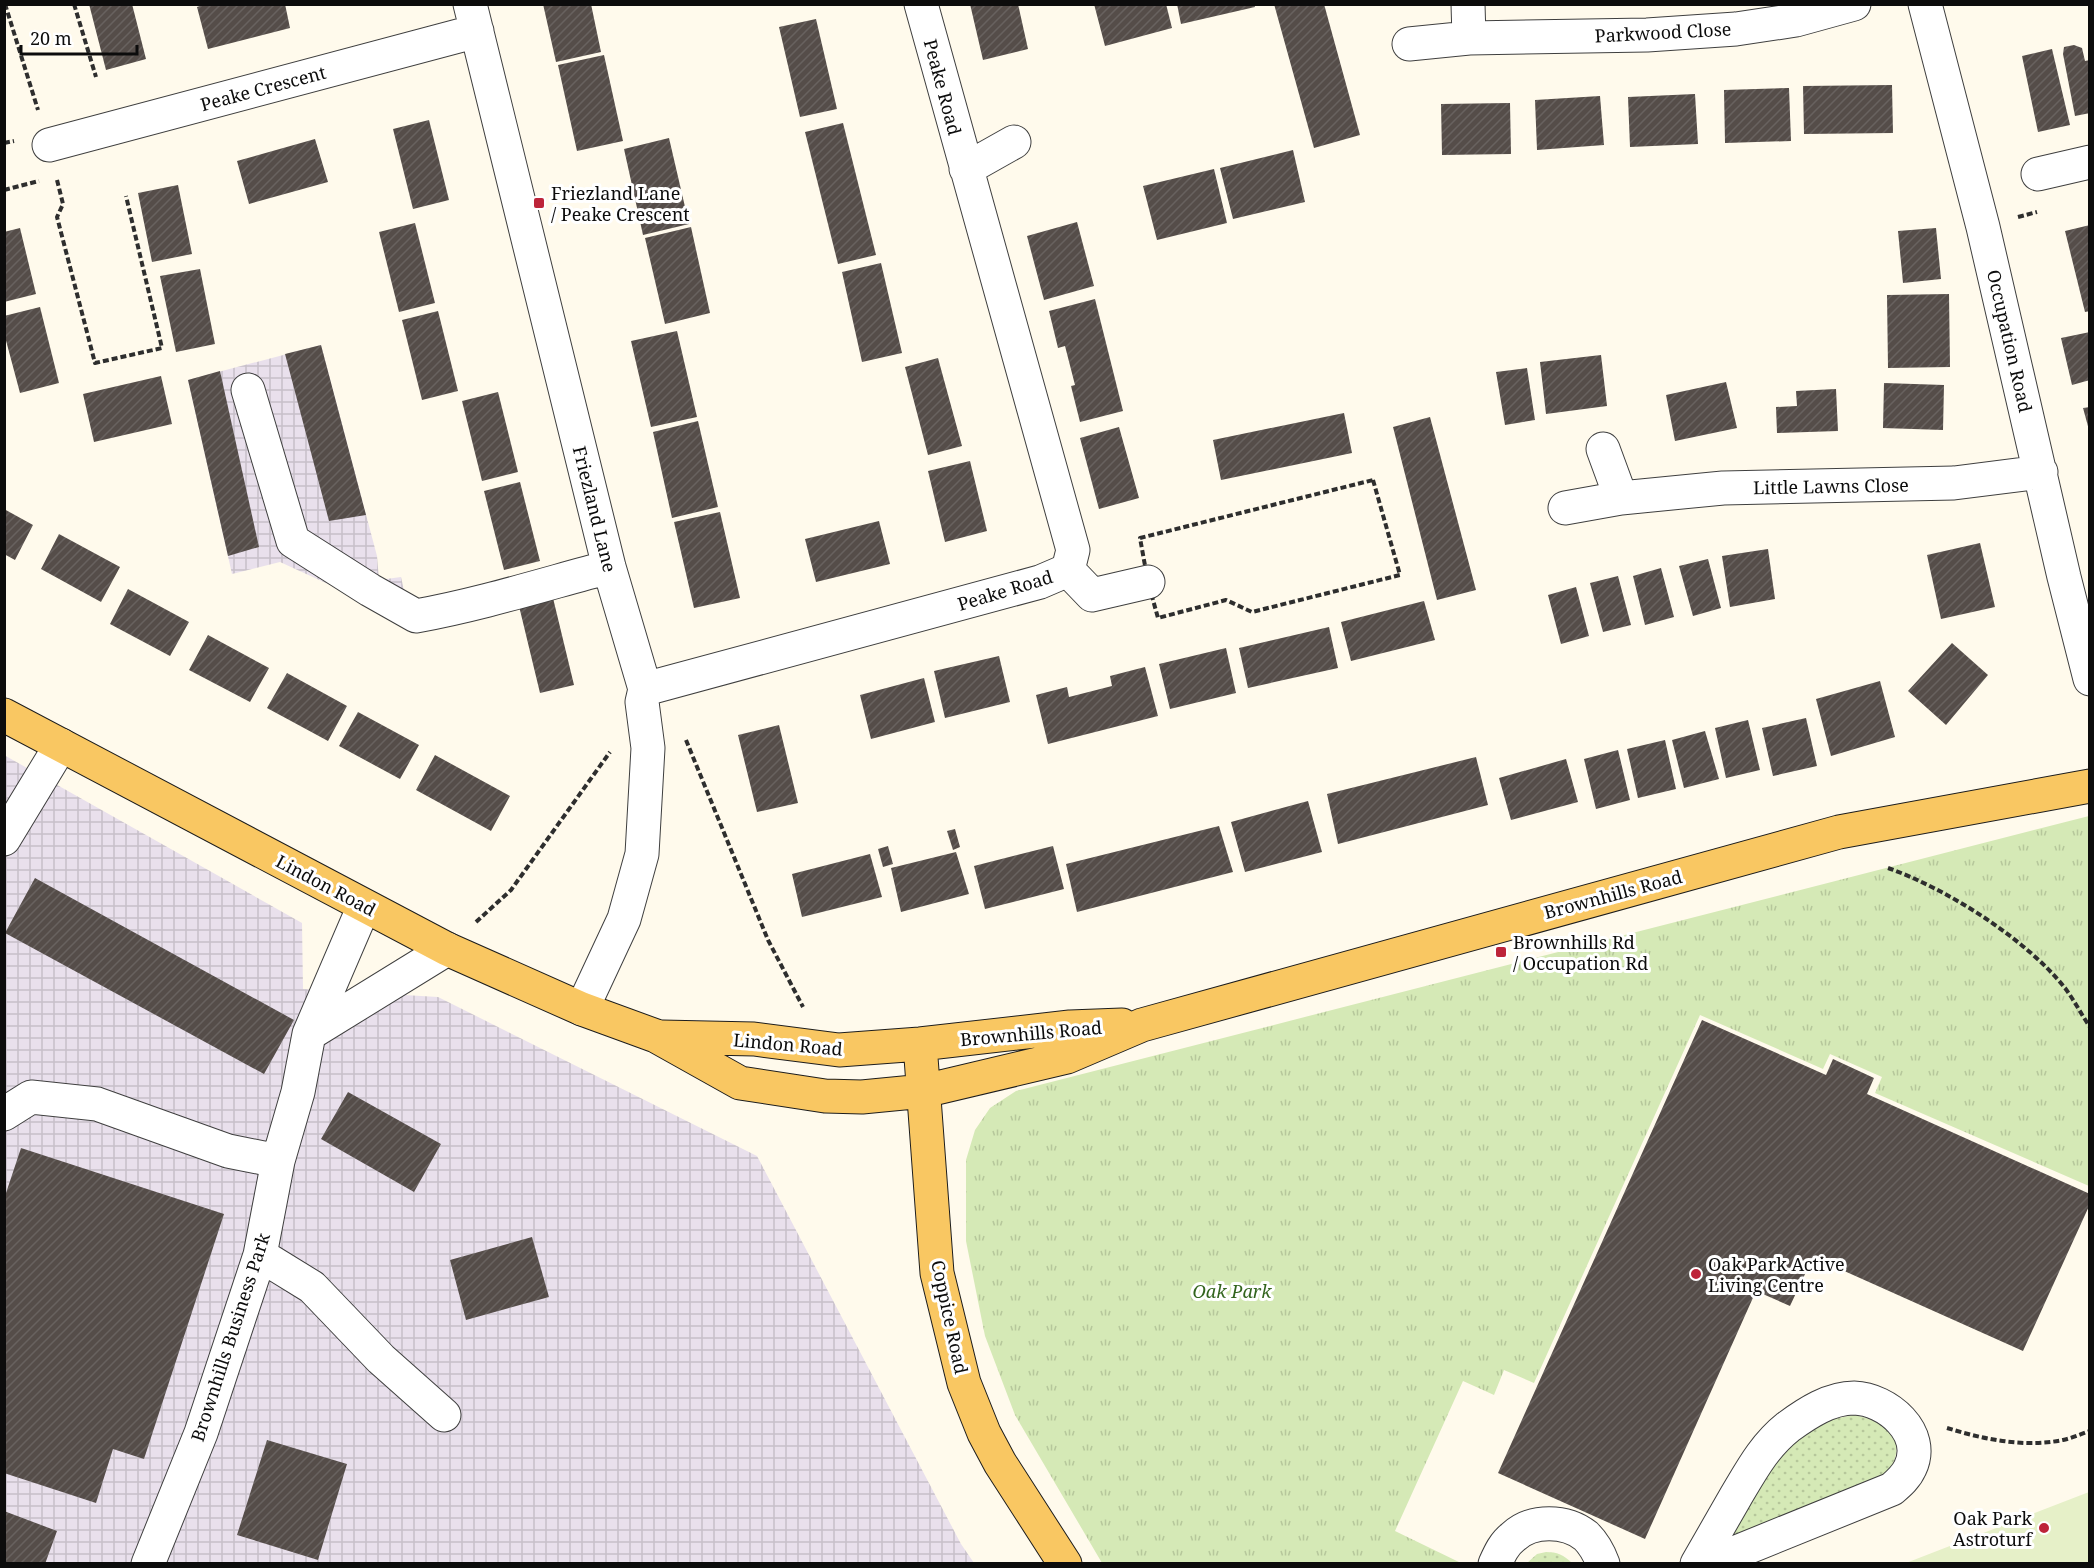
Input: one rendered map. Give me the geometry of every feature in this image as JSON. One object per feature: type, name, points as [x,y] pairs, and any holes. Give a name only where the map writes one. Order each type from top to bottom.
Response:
[{"type":"main road","name":"Lindon Road","points":[[4,715],[447,949],[582,1010],[656,1036],[740,1083],[818,1096],[862,1097],[924,1091]]},
{"type":"main road","name":"Brownhills Road","points":[[924,1091],[1066,1057],[1142,1024],[1839,832],[2090,786]]},
{"type":"main road","name":"Brownhills Road","points":[[920,1044],[1070,1027],[1142,1024]]},
{"type":"main road","name":"Lindon Road","points":[[656,1036],[754,1039],[839,1050],[920,1044]]},
{"type":"main road","name":"Coppice Road","points":[[920,1044],[937,1273],[964,1383],[999,1463],[1065,1563]]},
{"type":"street","name":"Peake Road","points":[[645,689],[1040,582],[1068,570],[1073,550],[921,4]]},
{"type":"street","points":[[1468,4],[1469,38]]},
{"type":"street","name":"Parkwood Close","points":[[1409,44],[1469,38],[1647,35],[1736,29],[1796,20],[1854,4]]},
{"type":"street","name":"Occupation Road","points":[[1925,4],[1983,227],[2041,472],[2077,573],[2090,679]]},
{"type":"street","name":"Peake Crescent","points":[[53,161],[473,18]]},
{"type":"street","name":"Friezland Lane","points":[[473,18],[609,567],[645,689],[642,702],[648,748],[642,854],[624,919],[582,1010]]},
{"type":"street","points":[[966,170],[1014,142]]},
{"type":"street","points":[[2038,174],[2090,162]]},
{"type":"street","points":[[248,390],[293,541],[416,616],[469,606],[609,567]]},
{"type":"street","points":[[1603,449],[1622,498]]},
{"type":"street","name":"Little Lawns Close","points":[[1565,508],[1622,498],[1722,488],[1954,483],[2041,472]]},
{"type":"street","points":[[1068,570],[1092,595],[1148,582]]},
{"type":"street","points":[[4,839],[61,745]]},
{"type":"street","name":"Brownhills Business Park","points":[[148,1563],[201,1433],[260,1255],[278,1161],[298,1092],[309,1034],[364,906]]},
{"type":"street","points":[[309,1034],[447,949]]},
{"type":"street","points":[[4,1114],[31,1097],[97,1104],[228,1151],[278,1161]]},
{"type":"street","points":[[260,1255],[312,1287],[381,1359],[444,1415]]},
{"type":"street","points":[[1696,1563],[1761,1455],[1788,1428],[1811,1412],[1832,1402],[1853,1398],[1872,1400],[1901,1419],[1911,1435],[1914,1451],[1910,1467],[1892,1489],[1707,1563]]},
{"type":"street","points":[[1495,1563],[1501,1550],[1514,1535],[1532,1526],[1551,1523],[1569,1527],[1586,1536],[1598,1551],[1603,1563]]},
{"type":"path","points":[[5,4],[53,161],[63,204],[57,217],[95,363],[162,348],[126,196]]},
{"type":"path","points":[[74,4],[96,77]]},
{"type":"path","points":[[4,190],[53,161]]},
{"type":"path","points":[[1373,480],[1401,575],[1252,612],[1226,600],[1158,618],[1148,582],[1140,538],[1373,480]]},
{"type":"path","points":[[648,748],[685,738],[768,940],[807,1016]]},
{"type":"path","points":[[447,949],[511,890],[611,751]]},
{"type":"path","points":[[1888,867],[1916,878],[1960,902],[2028,951],[2064,988],[2090,1027]]},
{"type":"path","points":[[1911,1435],[1945,1427],[1985,1439],[2031,1443],[2063,1440],[2090,1431]]},
{"type":"shaded area","points":[[321,345],[377,556],[379,580],[401,577],[411,622],[280,562],[232,574],[188,380]]},
{"type":"shaded area","points":[[4,755],[302,923],[303,989],[438,997],[757,1156],[961,1544],[974,1563],[5,1563]]},
{"type":"green space","name":"Oak Park","points":[[2089,816],[2089,1186],[1875,1093],[1882,1077],[1830,1054],[1823,1069],[1700,1015],[1534,1383],[1504,1370],[1494,1395],[1463,1381],[1395,1531],[1461,1563],[1102,1563],[1015,1415],[985,1336],[966,1241],[966,1160],[975,1130],[990,1108],[1016,1091]]},
{"type":"green space","points":[[1854,1415],[1879,1423],[1893,1436],[1896,1455],[1884,1479],[1727,1542],[1769,1463],[1804,1433],[1833,1419]]},
{"type":"green space","name":"Oak Park Astroturf","points":[[2089,1492],[2089,1563],[1906,1563]]},
{"type":"green space","points":[[1546,1552],[1560,1555],[1572,1563],[1527,1563],[1537,1554]]},
{"type":"building","points":[[89,4],[132,4],[146,59],[106,70]]},
{"type":"building","points":[[206,4],[285,4],[290,28],[208,49],[197,7]]},
{"type":"building","points":[[543,4],[591,4],[601,52],[556,62]]},
{"type":"building","points":[[970,4],[1018,4],[1028,49],[983,60]]},
{"type":"building","points":[[1094,4],[1166,4],[1172,28],[1105,46]]},
{"type":"building","points":[[1177,4],[1254,4],[1255,7],[1181,24]]},
{"type":"building","points":[[1274,4],[1324,4],[1360,135],[1314,148]]},
{"type":"building","points":[[816,19],[837,109],[800,117],[779,27]]},
{"type":"building","points":[[2074,45],[2082,48],[2085,61],[2090,60],[2090,113],[2075,116],[2063,54],[2064,47]]},
{"type":"building","points":[[2052,49],[2070,125],[2038,132],[2022,56]]},
{"type":"building","points":[[604,55],[623,141],[577,151],[558,65]]},
{"type":"building","points":[[1892,85],[1893,133],[1804,134],[1803,86]]},
{"type":"building","points":[[1789,88],[1791,141],[1725,143],[1724,90]]},
{"type":"building","points":[[1695,94],[1698,144],[1630,147],[1628,97]]},
{"type":"building","points":[[1600,96],[1604,145],[1537,150],[1535,100]]},
{"type":"building","points":[[1510,103],[1511,154],[1442,155],[1441,104]]},
{"type":"building","points":[[429,120],[449,200],[413,209],[393,129]]},
{"type":"building","points":[[843,123],[876,255],[838,264],[805,132]]},
{"type":"building","points":[[669,138],[689,224],[643,235],[624,149]]},
{"type":"building","points":[[315,139],[328,182],[249,204],[237,161]]},
{"type":"building","points":[[1293,150],[1305,202],[1233,219],[1220,168]]},
{"type":"building","points":[[1214,169],[1227,223],[1157,240],[1143,186]]},
{"type":"building","points":[[178,185],[192,254],[152,262],[138,193]]},
{"type":"building","points":[[1077,222],[1094,286],[1044,300],[1027,236]]},
{"type":"building","points":[[415,223],[435,303],[399,312],[379,232]]},
{"type":"building","points":[[2090,225],[2090,311],[2085,312],[2065,231]]},
{"type":"building","points":[[691,227],[710,313],[665,324],[645,238]]},
{"type":"building","points":[[20,228],[36,294],[4,302],[4,232]]},
{"type":"building","points":[[1936,228],[1941,279],[1903,283],[1898,231]]},
{"type":"building","points":[[881,263],[902,353],[862,362],[842,272]]},
{"type":"building","points":[[200,269],[215,344],[176,352],[160,276]]},
{"type":"building","points":[[1949,294],[1950,367],[1888,368],[1887,295]]},
{"type":"building","points":[[1095,299],[1123,411],[1080,422],[1071,386],[1075,385],[1065,346],[1058,348],[1049,311]]},
{"type":"building","points":[[40,307],[59,383],[20,393],[4,333],[4,316]]},
{"type":"building","points":[[438,311],[458,391],[422,400],[402,320]]},
{"type":"building","points":[[677,331],[697,417],[651,427],[631,341]]},
{"type":"building","points":[[2090,332],[2090,380],[2072,385],[2061,338]]},
{"type":"building","points":[[321,345],[366,515],[329,521],[285,354]]},
{"type":"building","points":[[1601,355],[1607,406],[1546,414],[1540,362]]},
{"type":"building","points":[[938,358],[962,446],[928,455],[905,367]]},
{"type":"building","points":[[1527,368],[1535,420],[1505,425],[1496,372]]},
{"type":"building","points":[[220,371],[259,547],[228,556],[188,380]]},
{"type":"building","points":[[161,376],[172,424],[94,442],[83,394]]},
{"type":"building","points":[[1726,382],[1737,428],[1675,441],[1666,395]]},
{"type":"building","points":[[1884,383],[1944,385],[1943,430],[1883,428]]},
{"type":"building","points":[[1836,389],[1838,431],[1777,433],[1776,407],[1797,406],[1796,391]]},
{"type":"building","points":[[498,392],[518,472],[482,481],[462,401]]},
{"type":"building","points":[[2090,407],[2090,430],[2089,430],[2083,408]]},
{"type":"building","points":[[1344,413],[1352,453],[1221,480],[1213,440]]},
{"type":"building","points":[[1430,417],[1476,590],[1437,600],[1393,427]]},
{"type":"building","points":[[698,421],[718,507],[672,518],[653,432]]},
{"type":"building","points":[[1119,427],[1139,498],[1099,509],[1080,438]]},
{"type":"building","points":[[970,461],[987,531],[945,542],[928,471]]},
{"type":"building","points":[[520,482],[540,561],[504,570],[484,491]]},
{"type":"building","points":[[4,509],[33,525],[15,560],[4,554]]},
{"type":"building","points":[[720,512],[740,598],[694,608],[674,522]]},
{"type":"building","points":[[879,521],[890,564],[816,582],[805,539]]},
{"type":"building","points":[[59,534],[120,567],[101,602],[41,569]]},
{"type":"building","points":[[1980,543],[1995,607],[1941,619],[1927,555]]},
{"type":"building","points":[[1768,549],[1775,599],[1730,607],[1722,556]]},
{"type":"building","points":[[1708,559],[1721,608],[1693,616],[1679,566]]},
{"type":"building","points":[[1661,568],[1674,617],[1645,625],[1633,576]]},
{"type":"building","points":[[1618,576],[1631,625],[1603,632],[1590,583]]},
{"type":"building","points":[[1576,587],[1589,636],[1561,644],[1548,595]]},
{"type":"building","points":[[128,589],[189,622],[170,656],[110,624]]},
{"type":"building","points":[[553,598],[574,685],[540,693],[519,606]]},
{"type":"building","points":[[1424,601],[1435,640],[1351,661],[1341,622]]},
{"type":"building","points":[[1329,627],[1338,668],[1248,688],[1239,648]]},
{"type":"building","points":[[208,635],[269,668],[250,702],[189,670]]},
{"type":"building","points":[[1952,643],[1988,675],[1946,725],[1908,691]]},
{"type":"building","points":[[1226,648],[1236,693],[1170,709],[1159,664]]},
{"type":"building","points":[[999,656],[1010,702],[945,718],[934,671]]},
{"type":"building","points":[[1145,667],[1158,716],[1048,744],[1036,695],[1067,687],[1069,697],[1112,686],[1110,676]]},
{"type":"building","points":[[287,673],[347,706],[328,741],[267,708]]},
{"type":"building","points":[[924,678],[935,722],[871,739],[860,695]]},
{"type":"building","points":[[1880,681],[1895,737],[1831,756],[1816,699]]},
{"type":"building","points":[[358,712],[419,745],[400,779],[339,746]]},
{"type":"building","points":[[1806,718],[1817,766],[1773,776],[1762,728]]},
{"type":"building","points":[[1748,720],[1760,770],[1726,778],[1715,728]]},
{"type":"building","points":[[779,725],[798,803],[757,812],[738,735]]},
{"type":"building","points":[[1705,731],[1719,779],[1684,788],[1672,740]]},
{"type":"building","points":[[1665,740],[1676,789],[1638,798],[1627,749]]},
{"type":"building","points":[[1618,750],[1630,800],[1596,809],[1584,759]]},
{"type":"building","points":[[435,755],[510,796],[491,831],[416,790]]},
{"type":"building","points":[[1476,757],[1488,805],[1338,844],[1327,794]]},
{"type":"building","points":[[1566,759],[1578,802],[1511,820],[1499,778]]},
{"type":"building","points":[[1308,801],[1322,852],[1245,872],[1231,822]]},
{"type":"building","points":[[1219,826],[1233,872],[1077,912],[1066,864]]},
{"type":"building","points":[[955,829],[960,847],[953,850],[947,831]]},
{"type":"building","points":[[888,846],[893,864],[883,867],[878,849]]},
{"type":"building","points":[[1053,846],[1064,889],[985,909],[974,866]]},
{"type":"building","points":[[956,852],[969,894],[901,912],[891,868]]},
{"type":"building","points":[[870,854],[882,897],[802,917],[792,874]]},
{"type":"building","points":[[35,878],[294,1020],[264,1074],[5,933]]},
{"type":"building","name":"Oak Park Active Living Centre","points":[[1702,1020],[1826,1075],[1833,1059],[1874,1078],[1867,1094],[2090,1194],[2090,1204],[2023,1351],[1813,1257],[1790,1306],[1756,1291],[1645,1539],[1498,1473]]},
{"type":"building","points":[[348,1092],[441,1144],[414,1192],[321,1139]]},
{"type":"building","points":[[21,1148],[224,1214],[144,1459],[113,1449],[96,1503],[4,1473],[4,1199]]},
{"type":"building","points":[[532,1237],[549,1297],[466,1320],[450,1260]]},
{"type":"building","points":[[267,1440],[347,1464],[318,1560],[237,1535]]},
{"type":"building","points":[[4,1511],[57,1531],[45,1564],[4,1564]]},
{"type":"place","name":"Friezland Lane / Peake Crescent","points":[[539,203]]},
{"type":"place","name":"Brownhills Rd / Occupation Rd","points":[[1501,952]]},
{"type":"place","name":"Oak Park Active Living Centre","points":[[1696,1274]]},
{"type":"place","name":"Oak Park Astroturf","points":[[2044,1528]]}]
